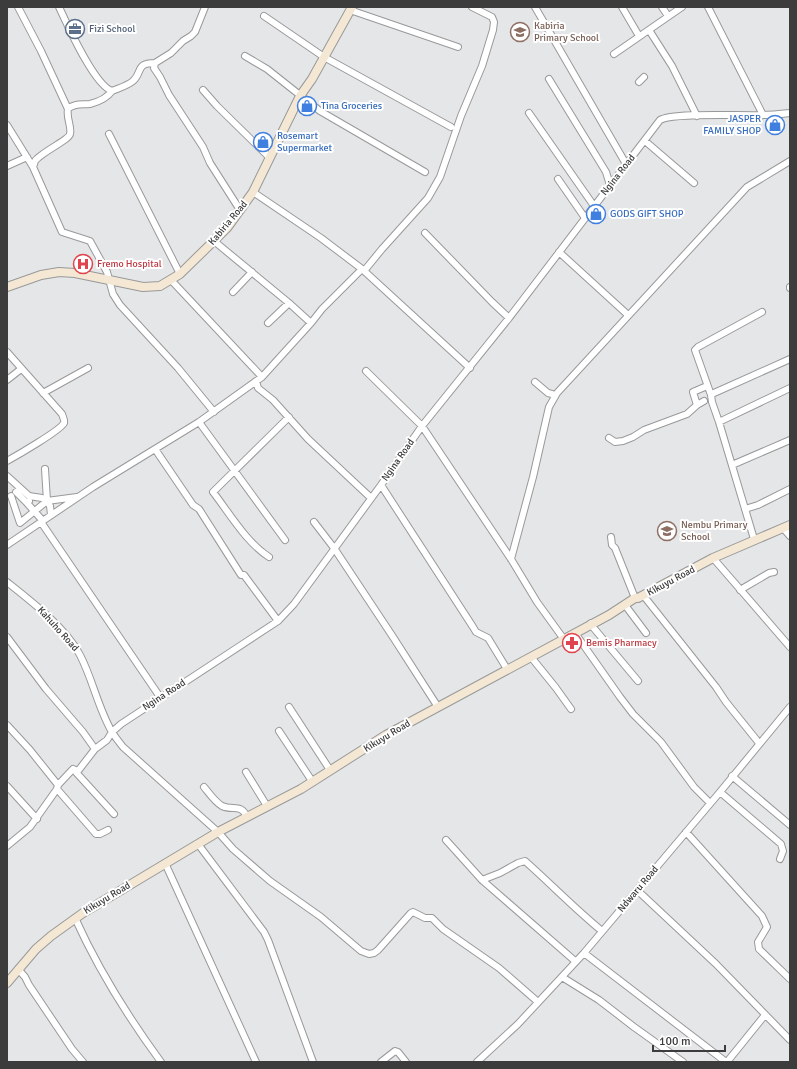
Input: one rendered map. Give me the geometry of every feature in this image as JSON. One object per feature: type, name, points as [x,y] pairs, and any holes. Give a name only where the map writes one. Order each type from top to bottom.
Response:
[{"type":"main road","name":"Kabiria Road","points":[[7,287],[41,275],[59,272],[74,273],[143,287],[160,286],[180,274],[227,228],[253,192],[300,96],[324,57],[351,8]]},
{"type":"main road","name":"Kikuyu Road","points":[[7,983],[41,945],[75,918],[165,863],[218,832],[312,781],[386,735],[531,657],[563,638],[592,624],[635,598],[713,558],[787,526]]},
{"type":"street","points":[[18,7],[41,51],[68,109],[67,116],[70,134],[69,137],[55,145],[35,161],[33,167]]},
{"type":"street","points":[[59,7],[82,54],[100,81],[108,90],[112,91]]},
{"type":"street","points":[[68,109],[74,105],[92,103],[108,96],[112,91],[133,81],[140,68],[147,63],[155,63],[171,53],[195,32],[205,7]]},
{"type":"street","points":[[7,545],[79,497],[199,422],[262,377],[322,309],[363,270],[428,198],[440,177],[482,66],[493,30],[494,22],[492,17],[472,7]]},
{"type":"street","points":[[535,7],[626,164]]},
{"type":"street","points":[[622,7],[639,36]]},
{"type":"street","points":[[662,7],[668,16]]},
{"type":"street","points":[[614,54],[682,7]]},
{"type":"street","points":[[708,7],[763,115]]},
{"type":"street","points":[[351,8],[458,47]]},
{"type":"street","points":[[264,16],[324,57],[451,127]]},
{"type":"street","points":[[649,30],[672,66],[697,116]]},
{"type":"street","points":[[245,56],[267,69],[320,111],[425,172]]},
{"type":"street","points":[[155,63],[154,68],[169,95],[203,147],[210,163],[240,210]]},
{"type":"street","points":[[639,82],[644,78]]},
{"type":"street","points":[[549,79],[606,172],[610,185]]},
{"type":"street","points":[[203,90],[217,106],[269,157]]},
{"type":"street","points":[[529,113],[594,206]]},
{"type":"street","name":"Ngina Road","points":[[7,846],[30,827],[37,819],[57,787],[73,769],[78,770],[95,749],[107,740],[112,732],[121,724],[278,621],[294,604],[422,426],[509,318],[657,124],[664,118],[790,113]]},
{"type":"street","points":[[7,125],[33,167],[62,232],[90,241],[107,272],[113,294],[120,305],[178,368],[214,412]]},
{"type":"street","points":[[109,134],[180,274]]},
{"type":"street","points":[[645,141],[694,184]]},
{"type":"street","points":[[7,166],[27,157]]},
{"type":"street","points":[[511,559],[533,477],[549,407],[562,386],[747,187],[790,161]]},
{"type":"street","points":[[558,179],[585,218]]},
{"type":"street","points":[[253,192],[321,238],[363,270],[470,368]]},
{"type":"street","points":[[424,232],[509,318]]},
{"type":"street","points":[[214,241],[311,323]]},
{"type":"street","points":[[559,252],[628,315]]},
{"type":"street","points":[[233,292],[252,272]]},
{"type":"street","points":[[171,280],[262,377]]},
{"type":"street","points":[[268,323],[289,303]]},
{"type":"street","points":[[754,539],[711,395],[695,350],[762,312]]},
{"type":"street","points":[[7,352],[62,414],[64,424],[37,443],[7,461]]},
{"type":"street","points":[[711,395],[790,359]]},
{"type":"street","points":[[43,393],[88,368]]},
{"type":"street","points":[[7,380],[21,369]]},
{"type":"street","points":[[366,371],[422,426],[511,559],[537,602],[563,638]]},
{"type":"street","points":[[256,381],[258,388],[273,400],[342,472],[371,498]]},
{"type":"street","points":[[535,382],[548,393],[555,396]]},
{"type":"street","points":[[697,405],[693,392],[707,386]]},
{"type":"street","points":[[719,422],[790,388]]},
{"type":"street","points":[[609,438],[615,442],[634,438],[644,430],[683,416],[697,405],[704,402]]},
{"type":"street","points":[[269,558],[251,541],[213,492],[289,417]]},
{"type":"street","points":[[199,422],[285,540]]},
{"type":"street","points":[[732,465],[790,440]]},
{"type":"street","points":[[155,449],[193,505],[199,510],[241,575],[244,575],[278,621]]},
{"type":"street","points":[[44,469],[47,501],[50,506],[51,515]]},
{"type":"street","points":[[7,476],[28,496],[47,501],[79,497]]},
{"type":"street","points":[[381,485],[476,632],[488,638],[507,669]]},
{"type":"street","points":[[745,509],[758,505],[790,489]]},
{"type":"street","points":[[47,501],[34,511],[20,523],[14,494],[27,503],[34,511],[42,522],[160,697]]},
{"type":"street","points":[[27,503],[33,497]]},
{"type":"street","points":[[314,522],[334,548],[438,707]]},
{"type":"street","points":[[787,526],[790,536]]},
{"type":"street","points":[[611,537],[612,545],[615,548],[635,598]]},
{"type":"street","points":[[713,558],[790,647]]},
{"type":"street","points":[[740,590],[769,573],[774,572]]},
{"type":"street","name":"Kahuho Road","points":[[7,582],[36,605],[64,633],[79,654],[112,732],[130,754],[218,832],[232,849],[270,881],[321,917],[361,950],[369,954],[374,953],[413,912],[425,918],[432,918],[443,929],[499,968],[538,1002]]},
{"type":"street","points":[[643,595],[759,743]]},
{"type":"street","points":[[625,605],[646,633]]},
{"type":"street","points":[[592,624],[592,626],[638,681]]},
{"type":"street","points":[[575,633],[620,698],[633,714],[661,742],[694,787],[710,803]]},
{"type":"street","points":[[7,637],[46,689],[83,732],[95,749]]},
{"type":"street","points":[[531,657],[571,709]]},
{"type":"street","points":[[289,707],[330,770]]},
{"type":"street","name":"Ndwaru Road","points":[[477,1062],[518,1024],[584,953],[790,707]]},
{"type":"street","points":[[7,725],[30,750],[57,787],[96,834],[100,834],[108,830]]},
{"type":"street","points":[[279,731],[312,781]]},
{"type":"street","points":[[73,769],[114,814]]},
{"type":"street","points":[[246,772],[267,806]]},
{"type":"street","points":[[732,776],[790,825]]},
{"type":"street","points":[[7,786],[37,819]]},
{"type":"street","points":[[204,787],[221,805],[225,807],[240,808],[248,817]]},
{"type":"street","points":[[720,792],[781,844],[783,851],[780,859]]},
{"type":"street","points":[[686,832],[762,916],[767,927],[758,942],[758,949],[790,979]]},
{"type":"street","points":[[446,840],[482,880],[576,961]]},
{"type":"street","points":[[198,844],[264,932],[313,1062]]},
{"type":"street","points":[[482,880],[500,873],[518,862],[525,861],[580,913],[602,931]]},
{"type":"street","points":[[165,863],[256,1062]]},
{"type":"street","points":[[637,890],[722,969],[790,1040]]},
{"type":"street","points":[[75,918],[93,955],[140,1032],[161,1062]]},
{"type":"street","points":[[584,953],[726,1062],[765,1014]]},
{"type":"street","points":[[18,969],[25,977],[28,985],[68,1043],[83,1062]]},
{"type":"street","points":[[562,977],[599,1000],[683,1062]]},
{"type":"street","points":[[381,1062],[395,1051],[398,1052],[406,1062]]},
{"type":"place","name":"Fizi School","points":[[75,29]]},
{"type":"place","name":"Kabiria Primary School","points":[[520,32]]},
{"type":"place","name":"Tina Groceries","points":[[307,106]]},
{"type":"place","name":"JASPER FAMILY SHOP","points":[[775,125]]},
{"type":"place","name":"Rosemart Supermarket","points":[[263,142]]},
{"type":"place","name":"GODS GIFT SHOP","points":[[596,214]]},
{"type":"place","name":"Fremo Hospital","points":[[83,264]]},
{"type":"place","name":"Nembu Primary School","points":[[667,531]]},
{"type":"place","name":"Bemis Pharmacy","points":[[572,643]]}]
